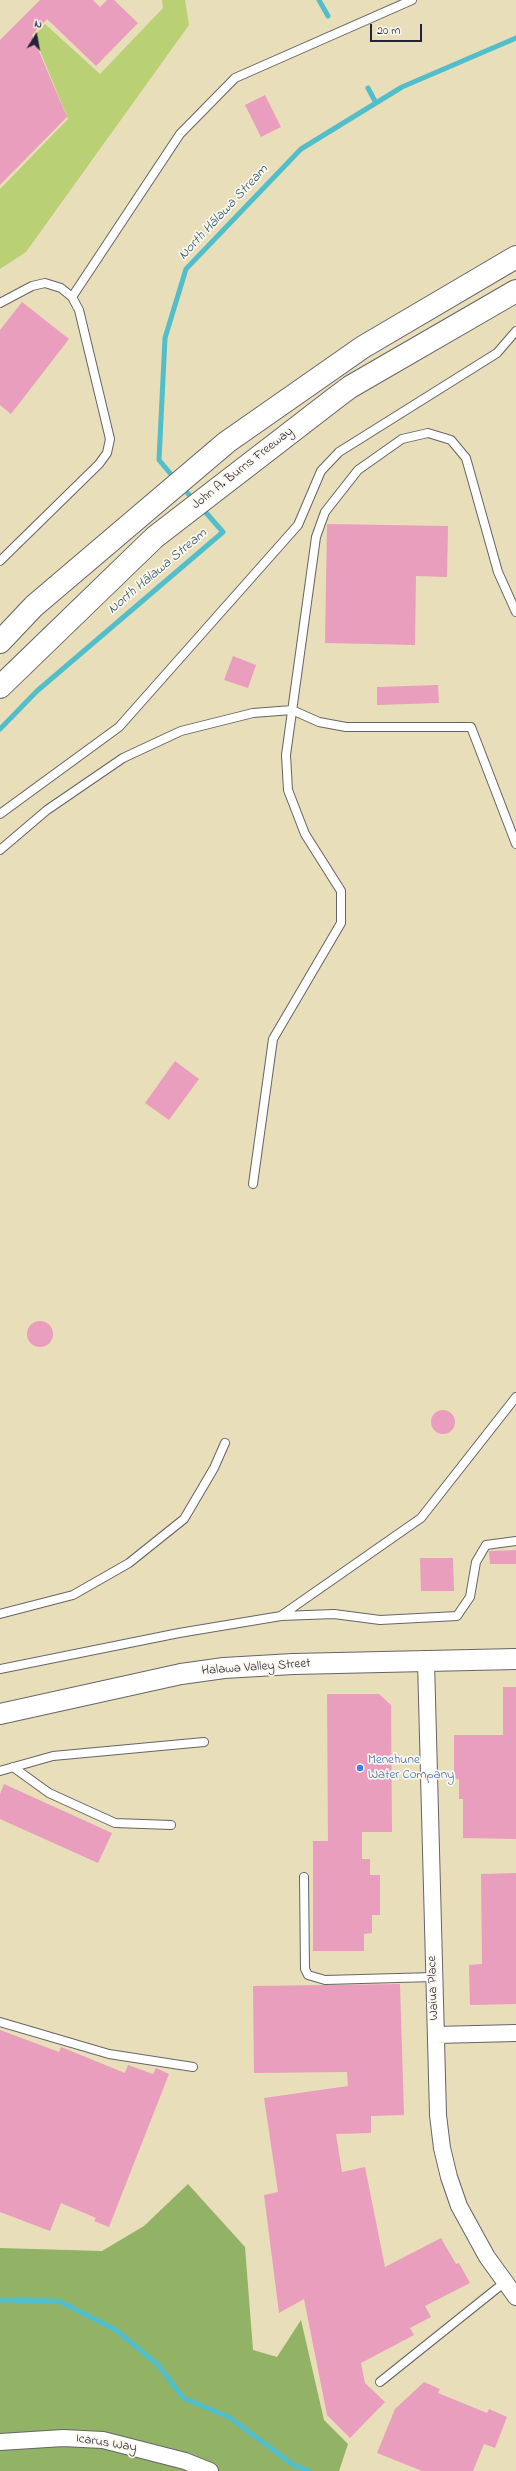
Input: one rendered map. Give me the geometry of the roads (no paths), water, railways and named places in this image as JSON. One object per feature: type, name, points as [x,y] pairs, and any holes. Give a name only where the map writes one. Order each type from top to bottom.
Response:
[{"type":"highway","points":[[0,642],[34,606],[227,442],[363,348],[516,257]]},
{"type":"highway","name":"John A. Burns Freeway","points":[[0,687],[155,537],[334,399],[350,387],[516,291]]},
{"type":"street","name":"Halawa Valley Street","points":[[0,1714],[181,1674],[266,1665],[516,1659]]},
{"type":"street","name":"Waiua Place","points":[[426,1660],[438,2115],[448,2177],[459,2206],[470,2228],[504,2282],[516,2297]]},
{"type":"street","points":[[436,2035],[516,2033]]},
{"type":"street","name":"Icarus Way","points":[[0,2442],[64,2438],[103,2440],[185,2461],[210,2471]]},
{"type":"lane","points":[[72,297],[180,134],[235,78],[412,0]]},
{"type":"lane","points":[[0,303],[32,286],[45,283],[61,288],[72,297],[79,310],[110,439],[107,453],[99,464],[0,562]]},
{"type":"lane","points":[[0,814],[119,727],[298,525],[321,472],[339,452],[497,354],[516,331]]},
{"type":"lane","points":[[253,1184],[274,1039],[341,923],[341,891],[305,834],[288,790],[286,755],[316,537],[325,512],[358,470],[402,439],[428,433],[451,440],[466,458],[498,572],[516,612]]},
{"type":"lane","points":[[0,850],[48,810],[123,758],[180,731],[253,713],[292,710],[319,722],[346,727],[471,727],[516,844]]},
{"type":"lane","points":[[281,1616],[420,1518],[516,1397]]},
{"type":"lane","points":[[0,1614],[73,1595],[129,1563],[184,1519],[214,1468],[225,1442]]},
{"type":"lane","points":[[0,1669],[179,1633],[281,1616],[334,1614],[380,1620],[457,1616],[470,1596],[476,1562],[486,1545],[516,1541]]},
{"type":"lane","points":[[0,1771],[53,1756],[204,1742]]},
{"type":"lane","points":[[13,1767],[49,1793],[116,1823],[171,1825]]},
{"type":"lane","points":[[304,1877],[304,1969],[308,1975],[325,1980],[434,1977]]},
{"type":"lane","points":[[0,2022],[109,2054],[193,2067]]},
{"type":"lane","points":[[380,2382],[504,2282]]},
{"type":"waterway","points":[[319,0],[328,16]]},
{"type":"waterway","name":"North Hālawa Stream","points":[[175,479],[159,460],[165,338],[186,269],[301,149],[402,87],[516,38]]},
{"type":"waterway","points":[[368,88],[376,103]]},
{"type":"waterway","name":"North Hālawa Stream","points":[[182,487],[194,500]]},
{"type":"waterway","name":"North Hālawa Stream","points":[[0,729],[37,691],[223,532],[201,507]]},
{"type":"waterway","points":[[0,2300],[59,2301],[116,2330],[159,2366],[183,2398],[229,2417],[292,2464],[309,2471]]},
{"type":"place","name":"Menehune Water Company","points":[[360,1768]]}]
